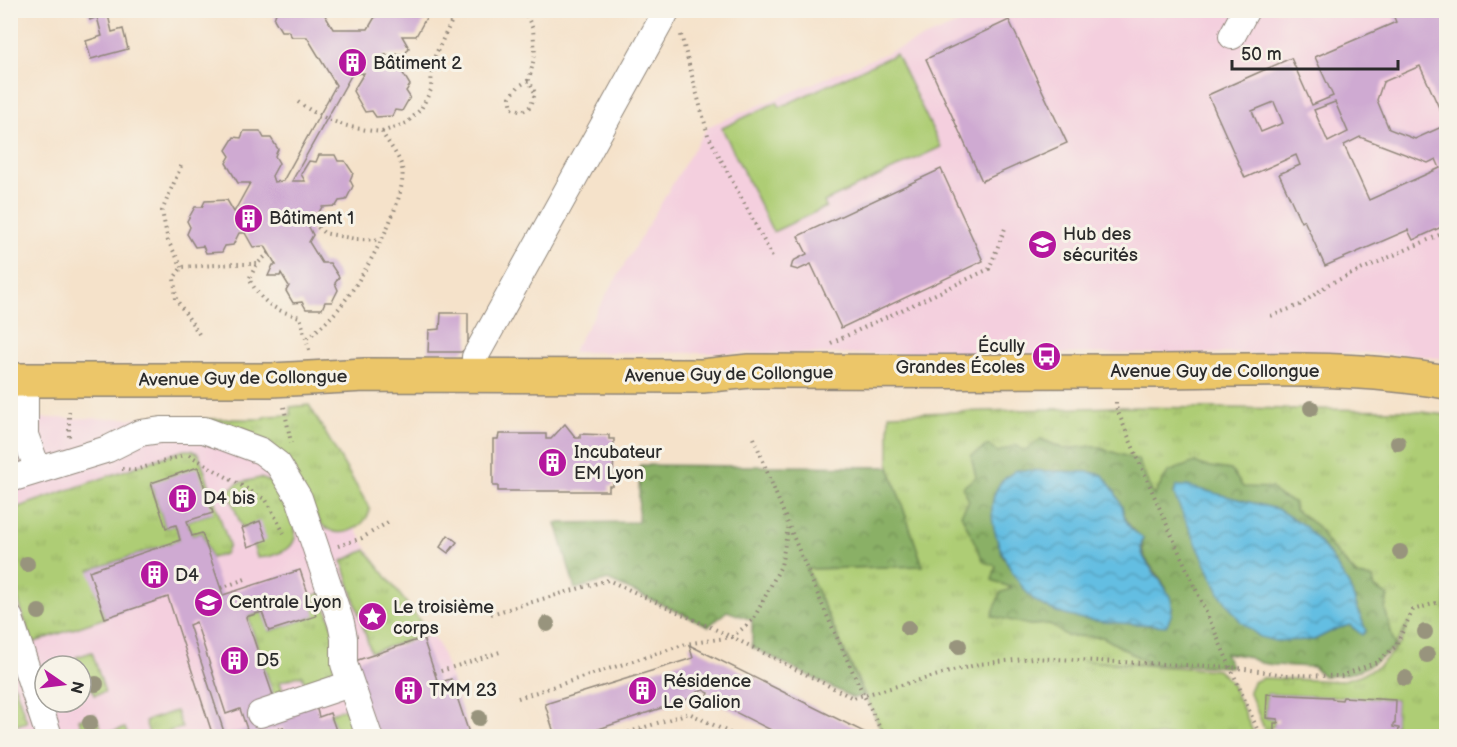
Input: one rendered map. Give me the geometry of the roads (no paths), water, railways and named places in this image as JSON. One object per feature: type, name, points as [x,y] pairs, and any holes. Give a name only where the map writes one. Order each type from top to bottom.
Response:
[{"type":"main road","name":"Avenue Guy de Collongue","points":[[18,380],[272,380],[365,375],[702,376],[749,371],[1347,371],[1446,382]]},
{"type":"street","points":[[1232,36],[1246,10]]},
{"type":"street","points":[[475,357],[663,16]]},
{"type":"street","points":[[18,380],[25,435],[38,470]]},
{"type":"street","points":[[10,479],[38,470],[235,441],[261,451],[278,464],[299,498],[341,623],[344,638],[344,664],[369,736]]},
{"type":"street","points":[[10,618],[20,675],[49,736]]},
{"type":"street","points":[[260,714],[350,684]]},
{"type":"water","points":[[1016,470],[1090,472],[1103,475],[1115,492],[1131,529],[1143,538],[1141,548],[1144,557],[1168,593],[1172,603],[1171,614],[1166,626],[1077,618],[1052,610],[1032,598],[1006,561],[994,529],[992,513],[993,498],[999,485]]},
{"type":"water","points":[[1176,486],[1187,486],[1277,509],[1305,526],[1327,551],[1349,585],[1366,631],[1362,635],[1350,625],[1314,640],[1275,641],[1260,637],[1241,622],[1219,593],[1174,495]]},
{"type":"place","name":"Bâtiment 2","points":[[352,63]]},
{"type":"place","name":"Bâtiment 1","points":[[248,218]]},
{"type":"place","name":"Hub des sécurités","points":[[1042,244]]},
{"type":"place","name":"Écully Grandes Écoles","points":[[1046,356]]},
{"type":"place","name":"Incubateur EM Lyon","points":[[553,462]]},
{"type":"place","name":"D4 bis","points":[[182,498]]},
{"type":"place","name":"D4","points":[[154,575]]},
{"type":"place","name":"Centrale Lyon","points":[[208,602]]},
{"type":"place","name":"Le troisième corps","points":[[372,617]]},
{"type":"place","name":"D5","points":[[235,660]]},
{"type":"place","name":"TMM 23","points":[[408,690]]},
{"type":"place","name":"Résidence Le Galion","points":[[642,691]]}]
